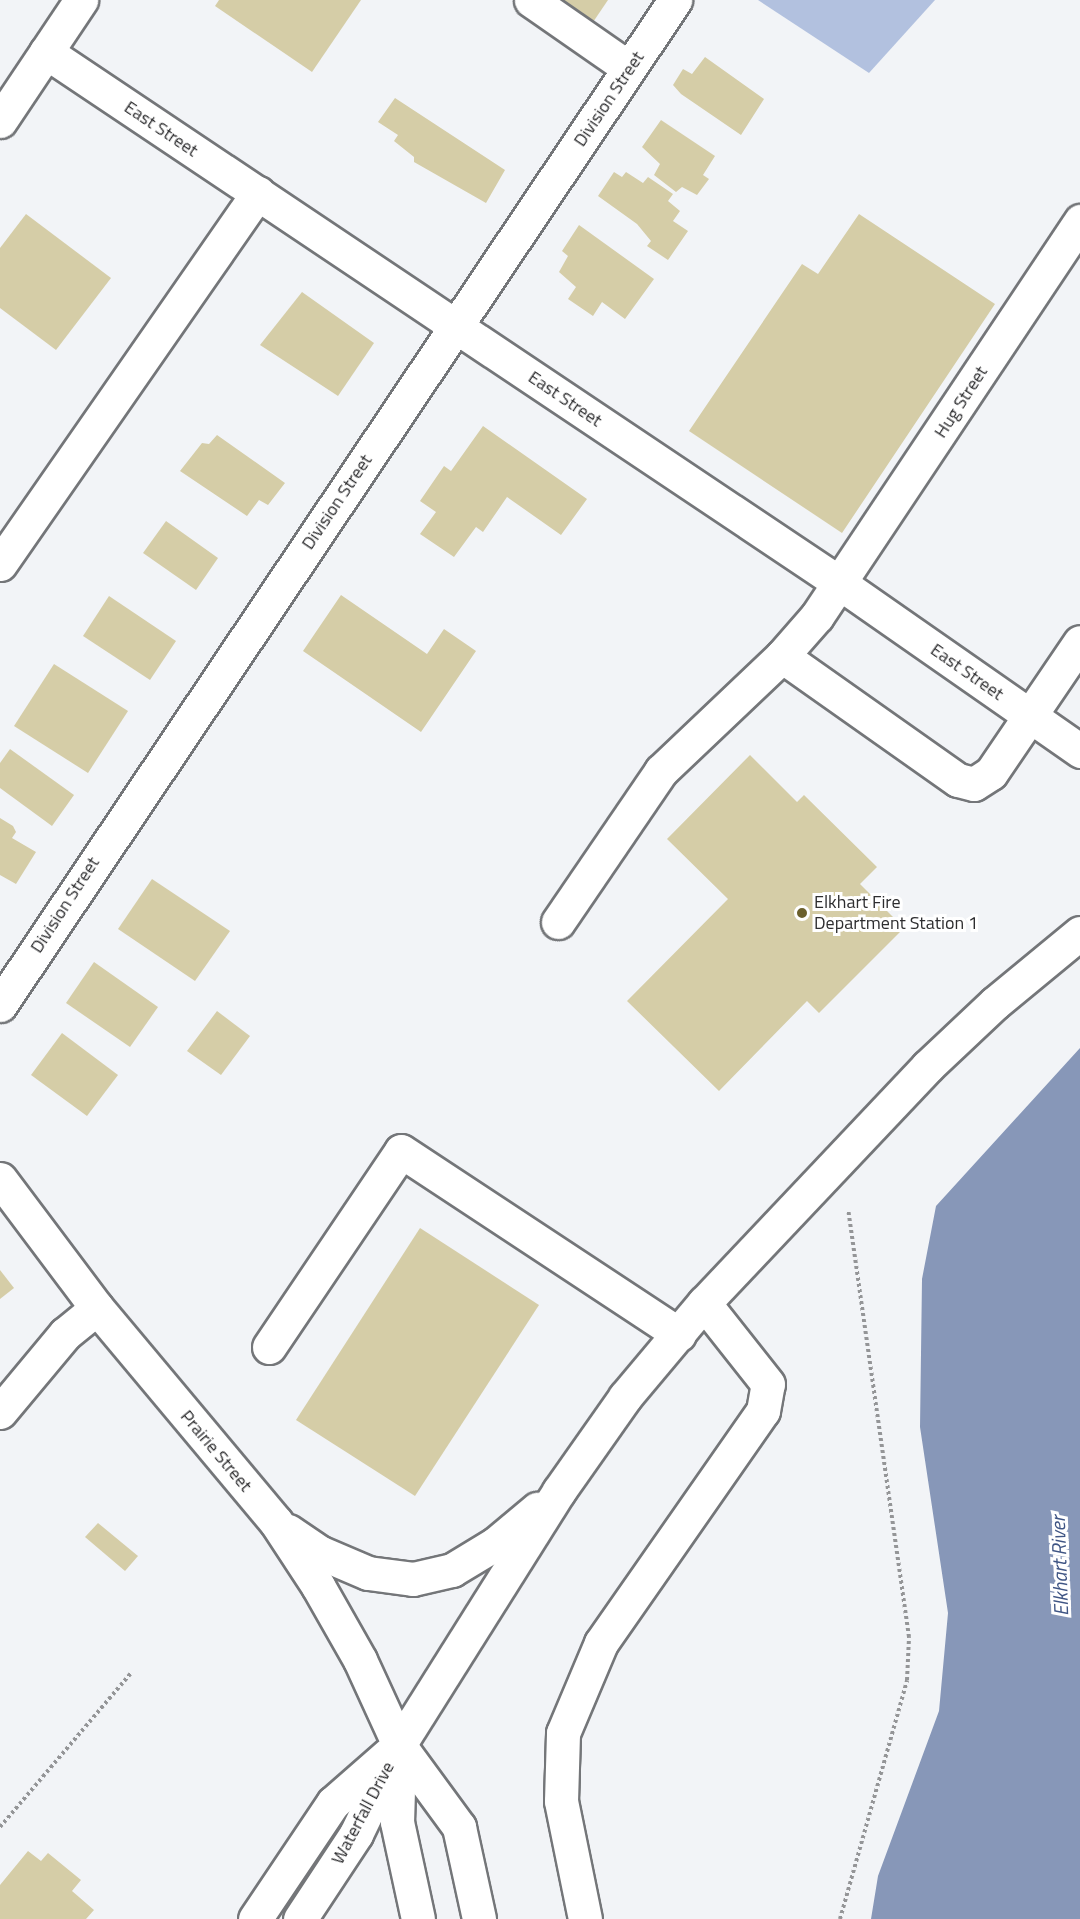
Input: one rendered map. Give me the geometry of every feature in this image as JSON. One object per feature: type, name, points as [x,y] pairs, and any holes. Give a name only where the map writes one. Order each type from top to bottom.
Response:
[{"type":"street","points":[[0,121],[81,0]]},
{"type":"street","points":[[531,0],[630,68]]},
{"type":"street","name":"Division Street","points":[[0,1005],[675,0]]},
{"type":"street","name":"East Street","points":[[46,52],[841,584],[1080,751]]},
{"type":"street","points":[[0,564],[258,194]]},
{"type":"street","name":"Hug Street","points":[[558,922],[661,771],[782,656],[841,584],[1080,220]]},
{"type":"street","points":[[782,656],[958,780],[974,784],[991,773],[1080,642]]},
{"type":"street","points":[[399,1745],[559,1491],[625,1397],[704,1303],[927,1067],[995,1003],[1080,933]]},
{"type":"street","points":[[269,1347],[401,1151],[679,1334]]},
{"type":"street","name":"Prairie Street","points":[[0,1179],[97,1308],[276,1522],[360,1660],[399,1745],[459,1827],[479,1919]]},
{"type":"street","points":[[585,1919],[561,1801],[563,1733],[602,1643],[763,1412],[768,1384],[704,1303]]},
{"type":"street","points":[[0,1412],[65,1334],[97,1308]]},
{"type":"street","points":[[276,1522],[321,1553],[368,1573],[413,1579],[452,1570],[495,1544],[559,1491]]},
{"type":"street","name":"Prairie Street","points":[[399,1745],[397,1822],[418,1919]]},
{"type":"street","name":"Waterfall Drive","points":[[255,1919],[333,1803],[399,1745]]},
{"type":"street","name":"Waterfall Drive","points":[[300,1919],[356,1834],[399,1745]]},
{"type":"path","points":[[840,1919],[907,1680],[909,1637],[848,1211]]},
{"type":"path","points":[[0,1827],[131,1673]]},
{"type":"shaded area","points":[[758,0],[935,0],[869,73]]},
{"type":"water","name":"Elkhart River","points":[[1080,1048],[1080,1919],[871,1919],[878,1876],[939,1711],[948,1613],[920,1427],[922,1279],[936,1206]]},
{"type":"building","points":[[219,0],[361,0],[312,72],[215,6]]},
{"type":"building","points":[[543,0],[608,0],[587,31]]},
{"type":"building","points":[[705,57],[764,99],[741,135],[681,94],[673,85],[683,69],[692,74]]},
{"type":"building","points":[[395,98],[505,170],[486,203],[414,162],[414,157],[394,141],[398,135],[378,122]]},
{"type":"building","points":[[661,120],[715,156],[703,175],[709,179],[697,195],[682,187],[676,192],[654,175],[660,164],[642,147]]},
{"type":"building","points":[[614,172],[622,177],[626,172],[643,183],[648,177],[673,194],[668,201],[680,211],[673,221],[688,231],[668,260],[647,246],[651,241],[637,224],[598,196]]},
{"type":"building","points":[[26,214],[111,278],[56,350],[0,308],[0,248]]},
{"type":"building","points":[[859,214],[995,304],[842,533],[689,431],[802,264],[818,274]]},
{"type":"building","points":[[579,225],[654,279],[625,319],[602,302],[593,316],[568,299],[576,287],[559,272],[568,256],[562,251]]},
{"type":"building","points":[[302,292],[374,343],[338,396],[260,345]]},
{"type":"building","points":[[483,426],[587,499],[561,535],[507,497],[483,532],[476,527],[454,557],[420,534],[436,512],[420,501],[444,466],[451,471]]},
{"type":"building","points":[[217,435],[285,483],[268,505],[259,500],[247,516],[180,471],[202,443],[209,444]]},
{"type":"building","points":[[166,521],[218,558],[196,590],[143,553]]},
{"type":"building","points":[[341,595],[427,654],[444,629],[476,651],[421,732],[303,651]]},
{"type":"building","points":[[109,596],[176,641],[150,680],[83,636]]},
{"type":"building","points":[[54,664],[128,711],[88,773],[14,726]]},
{"type":"building","points":[[10,749],[74,795],[52,826],[0,788],[0,763]]},
{"type":"building","name":"Elkhart Fire Department Station 1","points":[[750,755],[797,802],[804,795],[877,867],[860,884],[904,928],[819,1013],[807,1001],[719,1091],[627,1001],[728,899],[667,839]]},
{"type":"building","points":[[0,818],[13,826],[16,832],[12,838],[36,852],[16,884],[0,875]]},
{"type":"building","points":[[152,879],[230,931],[195,981],[118,929]]},
{"type":"building","points":[[94,962],[158,1007],[130,1047],[66,1003]]},
{"type":"building","points":[[217,1011],[250,1036],[221,1075],[187,1051]]},
{"type":"building","points":[[62,1033],[118,1075],[87,1116],[31,1075]]},
{"type":"building","points":[[420,1228],[539,1305],[415,1496],[296,1420]]},
{"type":"building","points":[[0,1270],[14,1288],[0,1299]]},
{"type":"building","points":[[98,1523],[138,1556],[125,1571],[85,1537]]},
{"type":"building","points":[[28,1851],[41,1861],[48,1853],[81,1880],[72,1891],[94,1910],[86,1919],[0,1919],[0,1885]]},
{"type":"place","name":"Elkhart Fire Department Station 1","points":[[802,913]]}]
